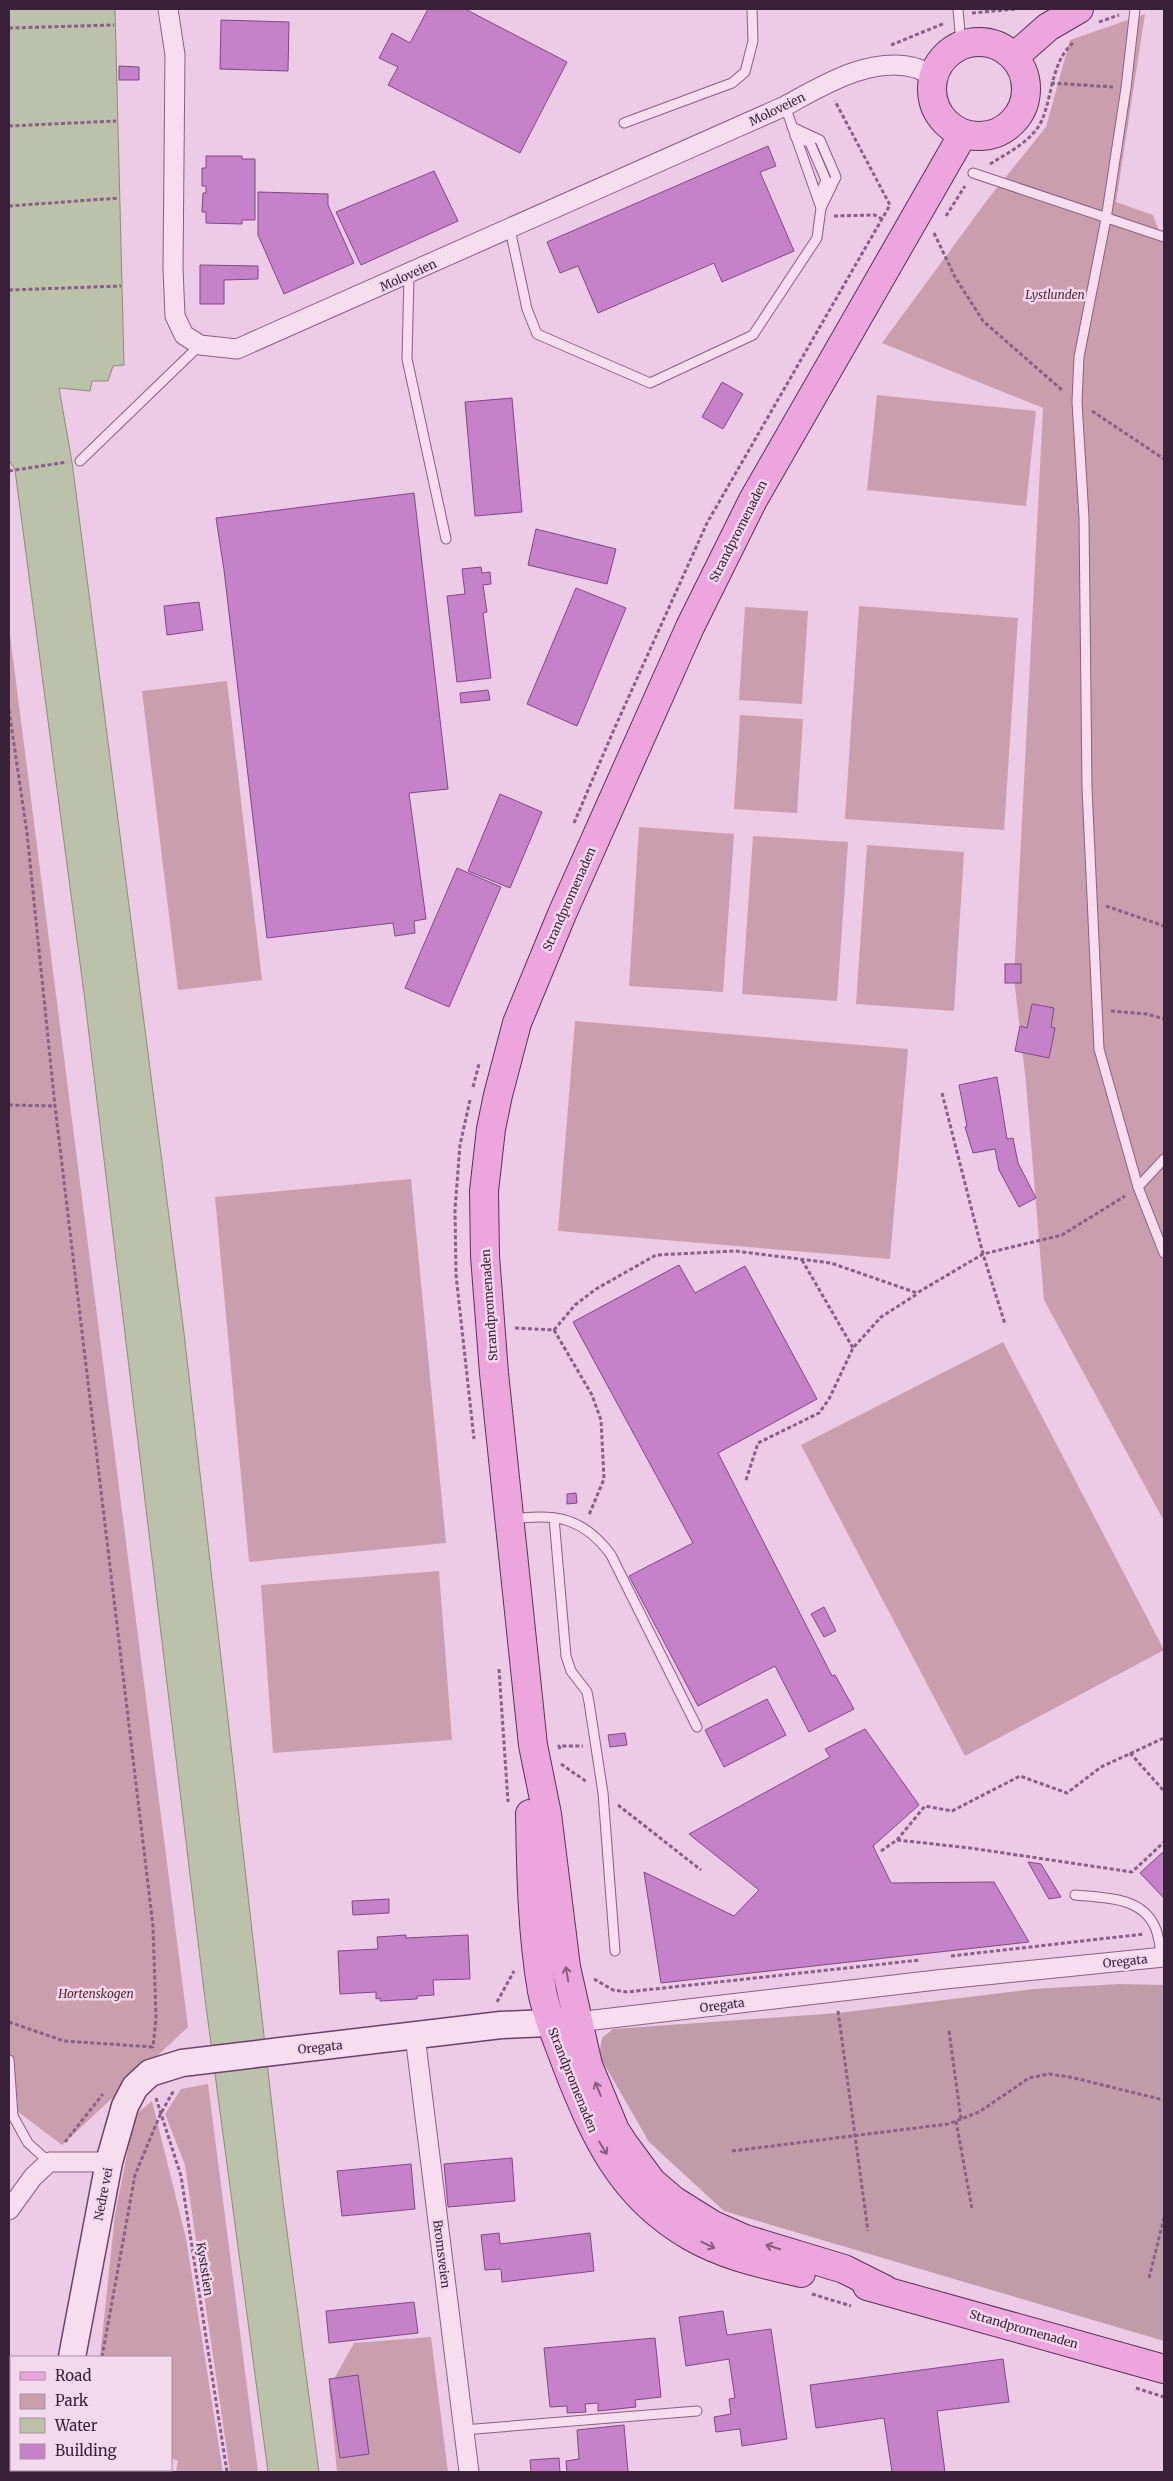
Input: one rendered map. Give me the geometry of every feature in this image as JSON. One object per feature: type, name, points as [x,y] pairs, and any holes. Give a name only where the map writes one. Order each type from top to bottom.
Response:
[{"type":"main road","points":[[1014,57],[1048,27],[1080,9]]},
{"type":"main road","points":[[975,42],[989,43],[1003,48],[1014,57],[1023,70],[1026,86],[1025,101],[1019,116],[1008,127],[994,134],[978,137],[963,134],[950,127],[940,117],[931,91],[933,77],[939,63],[948,53],[961,45],[975,42]]},
{"type":"main road","name":"Strandpromenaden","points":[[884,2289],[844,2269],[745,2239],[713,2225],[686,2210],[652,2182],[637,2164],[615,2130],[588,2065],[561,1937],[547,1814],[546,1745],[509,1520],[491,1331],[483,1221],[487,1162],[498,1095],[518,1023],[546,951],[636,747],[721,562],[753,500],[924,227],[963,134]]},
{"type":"main road","name":"Strandpromenaden","points":[[546,1745],[530,1814],[532,1882],[542,1991],[550,2023],[598,2141],[623,2179],[666,2221],[691,2237],[741,2258],[818,2277],[884,2289],[1164,2370]]},
{"type":"main road","name":"Oregata","points":[[181,2074],[280,2051],[502,2025],[578,2022]]},
{"type":"main road","points":[[150,2073],[181,2074]]},
{"type":"main road","name":"Nedre vei","points":[[72,2356],[109,2162],[125,2106],[135,2087],[150,2073]]},
{"type":"street","points":[[168,9],[175,55],[173,268],[175,316],[184,335],[200,345]]},
{"type":"street","name":"Moloveien","points":[[200,345],[237,349],[510,230],[785,106],[826,84],[866,69],[893,66],[916,68],[933,77]]},
{"type":"street","name":"Oregata","points":[[578,2022],[945,1979],[1163,1957]]},
{"type":"street","name":"Bromsveien","points":[[415,2036],[469,2472]]},
{"type":"street","points":[[9,2210],[33,2177],[49,2162],[109,2162]]},
{"type":"lane","points":[[624,123],[732,84],[745,72],[752,41],[752,9]]},
{"type":"lane","points":[[1136,9],[1106,219],[1079,357],[1077,402],[1084,518],[1087,788],[1099,1049],[1138,1187],[1164,1252]]},
{"type":"lane","points":[[958,13],[961,45]]},
{"type":"lane","points":[[785,106],[820,208]]},
{"type":"lane","points":[[510,230],[527,309],[537,334],[650,384],[753,336],[817,238],[820,208],[836,177],[820,140],[794,131]]},
{"type":"lane","points":[[973,173],[1164,237]]},
{"type":"lane","points":[[409,275],[407,360],[446,539]]},
{"type":"lane","points":[[80,461],[200,345]]},
{"type":"lane","points":[[1138,1187],[1164,1160]]},
{"type":"lane","points":[[509,1520],[535,1516],[570,1520],[583,1526],[599,1538],[611,1555],[697,1727]]},
{"type":"lane","points":[[554,1518],[566,1656],[571,1671],[586,1692],[604,1793],[615,1951]]},
{"type":"lane","points":[[1075,1895],[1128,1902],[1155,1926],[1163,1957]]},
{"type":"lane","points":[[9,2060],[13,2116],[28,2143],[49,2162]]},
{"type":"lane","points":[[463,2430],[697,2411]]},
{"type":"path","points":[[884,48],[958,13],[1016,9]]},
{"type":"path","points":[[9,28],[114,25]]},
{"type":"path","points":[[945,218],[973,173],[1016,149],[1036,130],[1042,120],[1051,83],[1066,48]]},
{"type":"path","points":[[1051,83],[1126,88]]},
{"type":"path","points":[[826,84],[890,205],[924,227],[983,321],[1077,402],[1164,459]]},
{"type":"path","points":[[9,126],[116,122]]},
{"type":"path","points":[[9,206],[119,198]]},
{"type":"path","points":[[570,832],[707,523],[890,205]]},
{"type":"path","points":[[820,208],[875,215],[882,219]]},
{"type":"path","points":[[924,227],[940,226]]},
{"type":"path","points":[[9,290],[121,286]]},
{"type":"path","points":[[9,471],[80,461]]},
{"type":"path","points":[[9,710],[27,833],[55,1106],[153,1926],[156,2017],[153,2047],[64,2040],[9,2022]]},
{"type":"path","points":[[1091,901],[1164,926]]},
{"type":"path","points":[[1097,1009],[1147,1014],[1164,1020]]},
{"type":"path","points":[[475,1442],[456,1275],[455,1209],[460,1145],[482,1056]]},
{"type":"path","points":[[942,1093],[983,1254],[1005,1324]]},
{"type":"path","points":[[9,1105],[55,1106]]},
{"type":"path","points":[[746,1480],[758,1443],[819,1412],[829,1399],[853,1348],[882,1317],[917,1293],[983,1254],[1062,1234],[1138,1187]]},
{"type":"path","points":[[554,1330],[575,1305],[596,1289],[656,1255],[735,1252],[831,1263],[917,1293]]},
{"type":"path","points":[[802,1260],[853,1348]]},
{"type":"path","points":[[463,1334],[512,1328],[554,1330]]},
{"type":"path","points":[[554,1330],[592,1395],[601,1420],[604,1479],[598,1498],[583,1526]]},
{"type":"path","points":[[498,1659],[508,1804]]},
{"type":"path","points":[[882,1851],[897,1840],[925,1806],[952,1811],[1020,1776],[1067,1793],[1102,1767],[1164,1738]]},
{"type":"path","points":[[546,1745],[596,1745]]},
{"type":"path","points":[[546,1745],[561,1764],[604,1793],[700,1870]]},
{"type":"path","points":[[1130,1753],[1164,1791]]},
{"type":"path","points":[[561,1764],[562,1773]]},
{"type":"path","points":[[897,1840],[970,1848],[1121,1872],[1132,1872],[1164,1842]]},
{"type":"path","points":[[950,1956],[1156,1932]]},
{"type":"path","points":[[589,1972],[606,1987],[627,1992],[921,1960]]},
{"type":"path","points":[[488,2003],[498,2002],[514,1970],[515,1962]]},
{"type":"path","points":[[837,2003],[868,2231]]},
{"type":"path","points":[[949,2031],[961,2119]]},
{"type":"path","name":"Kyststien","points":[[150,2073],[160,2115],[181,2176],[227,2472]]},
{"type":"path","points":[[102,2356],[120,2267],[131,2190],[140,2160],[181,2074]]},
{"type":"path","points":[[732,2151],[948,2124],[979,2112],[1029,2078],[1049,2074],[1070,2077],[1164,2100]]},
{"type":"path","points":[[956,2121],[972,2209]]},
{"type":"path","points":[[1149,2278],[1164,2218]]},
{"type":"green space","name":"Lystlunden","points":[[1145,14],[1116,202],[1153,215],[1164,246],[1164,1521],[1044,1300],[1026,1083],[1014,978],[1043,408],[882,343],[988,199],[1046,127],[1070,40]]},
{"type":"green space","points":[[877,395],[1036,411],[1026,506],[867,490]]},
{"type":"green space","points":[[859,606],[1018,618],[1004,830],[845,819]]},
{"type":"green space","points":[[745,607],[808,611],[802,704],[739,700]]},
{"type":"green space","name":"Hortenskogen","points":[[9,627],[188,2027],[62,2145],[9,2105]]},
{"type":"green space","points":[[227,681],[262,980],[178,990],[142,691]]},
{"type":"green space","points":[[740,715],[803,719],[797,813],[734,809]]},
{"type":"green space","points":[[639,827],[734,834],[723,992],[629,986]]},
{"type":"green space","points":[[753,836],[848,842],[837,1001],[742,994]]},
{"type":"green space","points":[[867,845],[964,852],[954,1011],[856,1004]]},
{"type":"green space","points":[[575,1021],[908,1049],[890,1259],[558,1231]]},
{"type":"green space","points":[[411,1179],[446,1543],[249,1562],[215,1197]]},
{"type":"green space","points":[[1003,1342],[1164,1650],[965,1756],[801,1445]]},
{"type":"green space","points":[[439,1571],[452,1740],[273,1753],[261,1585]]},
{"type":"green space","points":[[208,2084],[258,2472],[230,2472],[185,2165],[165,2114],[181,2089]]},
{"type":"green space","points":[[152,2101],[186,2238],[223,2472],[176,2472],[178,2461],[172,2458],[172,2356],[100,2356],[115,2214],[135,2115]]},
{"type":"green space","points":[[431,2337],[448,2472],[337,2472],[329,2388],[354,2343]]},
{"type":"shaded area","points":[[1120,1984],[1164,1985],[1164,2341],[724,2211],[649,2142],[599,2055],[602,2038],[613,2029],[838,2013],[1034,1989]]},
{"type":"water","points":[[9,9],[115,9],[124,365],[113,366],[108,381],[92,381],[90,391],[59,388],[72,462],[184,1333],[282,2194],[319,2472],[268,2472],[204,1991],[85,1001],[15,470],[9,460]]},
{"type":"building","points":[[428,9],[465,9],[567,62],[520,153],[388,85],[398,67],[379,58],[392,33],[410,43]]},
{"type":"building","points":[[221,20],[289,22],[288,71],[220,69]]},
{"type":"building","points":[[119,66],[139,67],[139,80],[119,80]]},
{"type":"building","points":[[768,146],[776,166],[760,172],[794,251],[722,282],[714,263],[598,313],[578,266],[560,273],[547,242]]},
{"type":"building","points":[[206,156],[242,156],[242,159],[255,159],[255,220],[242,220],[242,224],[206,223],[206,212],[202,212],[203,193],[206,193],[206,186],[202,186],[202,168],[206,168]]},
{"type":"building","points":[[434,171],[458,221],[361,265],[336,212]]},
{"type":"building","points":[[258,192],[328,194],[328,205],[354,263],[284,294],[258,235]]},
{"type":"building","points":[[200,265],[258,266],[258,279],[224,280],[224,304],[200,304]]},
{"type":"building","points":[[722,382],[743,394],[723,429],[702,417]]},
{"type":"building","points":[[512,398],[522,512],[475,516],[465,402]]},
{"type":"building","points":[[414,493],[448,789],[409,793],[426,919],[414,921],[415,933],[395,936],[393,923],[267,938],[224,570],[216,518]]},
{"type":"building","points":[[536,529],[616,549],[607,584],[528,565]]},
{"type":"building","points":[[481,567],[482,573],[490,572],[491,584],[483,585],[487,612],[483,613],[491,678],[457,682],[447,596],[465,594],[462,569]]},
{"type":"building","points":[[576,588],[626,608],[577,726],[527,704]]},
{"type":"building","points":[[199,602],[203,630],[167,635],[164,606]]},
{"type":"building","points":[[488,690],[490,700],[461,703],[460,693]]},
{"type":"building","points":[[500,794],[542,812],[510,888],[468,871]]},
{"type":"building","points":[[457,868],[501,887],[449,1007],[405,988]]},
{"type":"building","points":[[1005,964],[1021,964],[1021,983],[1005,983]]},
{"type":"building","points":[[1032,1004],[1054,1008],[1051,1027],[1055,1028],[1049,1058],[1015,1051],[1020,1026],[1027,1028]]},
{"type":"building","points":[[997,1077],[1007,1139],[1013,1138],[1018,1163],[1036,1198],[1019,1207],[999,1170],[995,1149],[973,1153],[965,1127],[967,1126],[959,1085]]},
{"type":"building","points":[[679,1265],[695,1293],[745,1266],[817,1399],[718,1453],[832,1676],[835,1675],[854,1709],[809,1732],[775,1666],[698,1706],[629,1576],[693,1543],[573,1322]]},
{"type":"building","points":[[576,1493],[577,1503],[567,1504],[567,1494]]},
{"type":"building","points":[[824,1607],[836,1631],[824,1637],[811,1614]]},
{"type":"building","points":[[767,1699],[786,1735],[724,1767],[705,1730]]},
{"type":"building","points":[[865,1729],[919,1805],[873,1846],[891,1883],[994,1882],[1029,1942],[661,1983],[644,1872],[734,1916],[759,1890],[689,1834],[830,1757],[825,1749]]},
{"type":"building","points":[[625,1733],[627,1745],[610,1747],[608,1735]]},
{"type":"building","points":[[1164,1851],[1164,1898],[1140,1873]]},
{"type":"building","points":[[1028,1862],[1041,1864],[1061,1897],[1049,1899]]},
{"type":"building","points":[[389,1899],[389,1913],[353,1915],[352,1901]]},
{"type":"building","points":[[406,1935],[406,1938],[468,1935],[470,1979],[433,1980],[434,1995],[417,1996],[417,1999],[380,2001],[380,1998],[376,1999],[376,1992],[340,1994],[338,1951],[378,1949],[377,1937]]},
{"type":"building","points":[[512,2158],[515,2201],[448,2207],[444,2164]]},
{"type":"building","points":[[411,2164],[415,2209],[342,2216],[337,2171]]},
{"type":"building","points":[[499,2233],[500,2244],[590,2233],[594,2271],[502,2282],[501,2269],[485,2270],[481,2235]]},
{"type":"building","points":[[414,2302],[418,2333],[329,2343],[326,2311]]},
{"type":"building","points":[[723,2311],[727,2335],[771,2329],[787,2439],[742,2446],[740,2429],[716,2432],[714,2417],[731,2414],[729,2399],[735,2398],[729,2359],[686,2366],[679,2317]]},
{"type":"building","points":[[655,2338],[661,2397],[635,2400],[636,2407],[598,2411],[598,2403],[585,2404],[586,2412],[567,2413],[567,2406],[550,2407],[544,2348]]},
{"type":"building","points":[[1003,2359],[1009,2402],[937,2411],[945,2472],[892,2472],[884,2418],[816,2428],[810,2385]]},
{"type":"building","points":[[358,2375],[369,2454],[340,2458],[329,2379]]},
{"type":"building","points":[[624,2425],[628,2472],[567,2472],[566,2461],[579,2459],[577,2430]]},
{"type":"building","points":[[559,2458],[560,2472],[531,2472],[530,2460]]},
{"type":"building","points":[[96,2471],[154,2471],[153,2472]]}]
